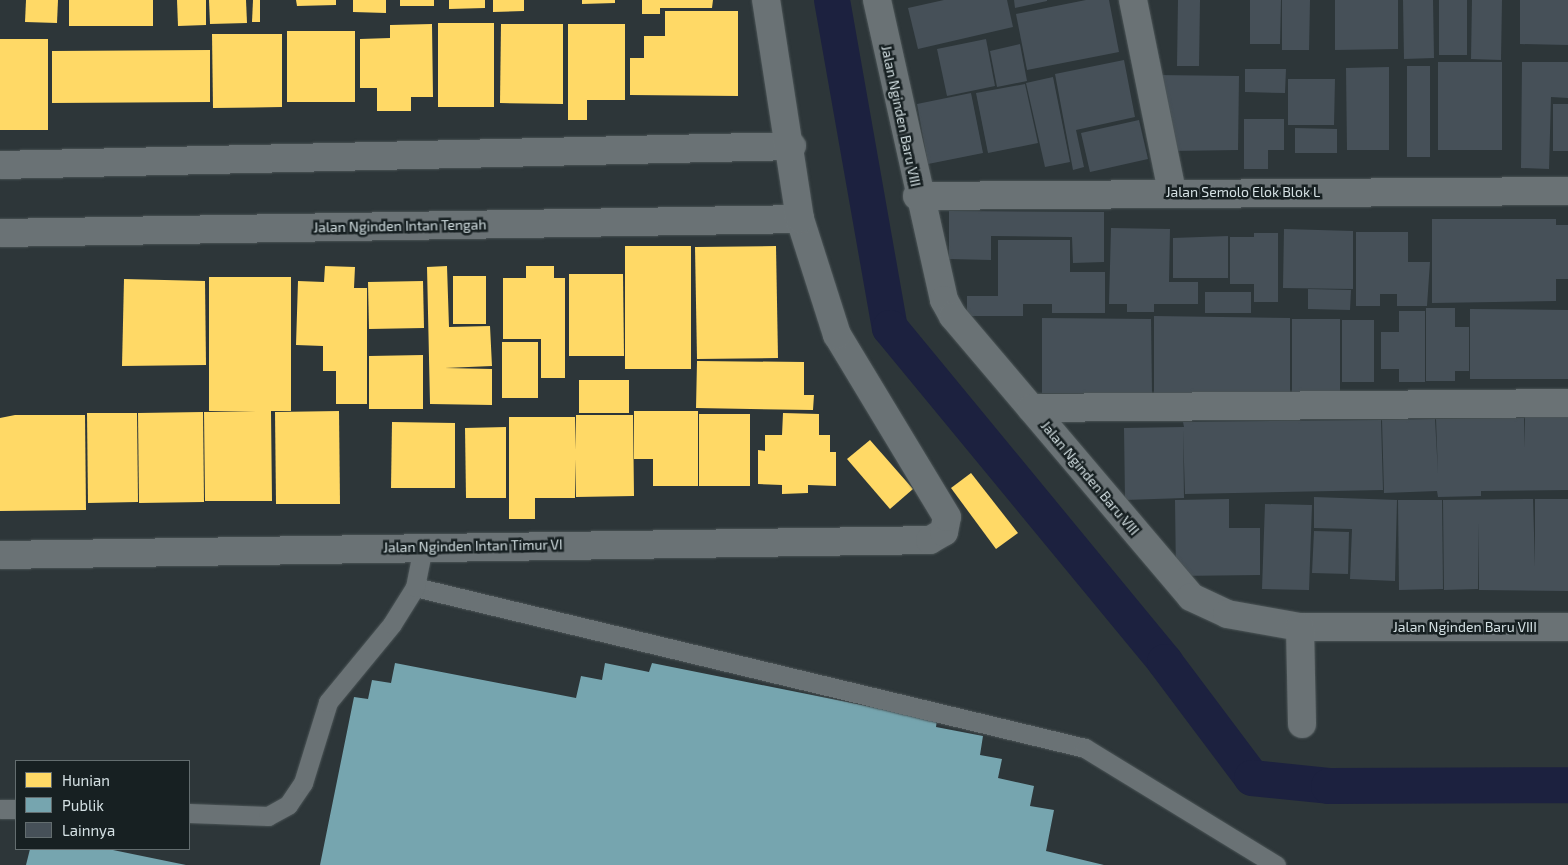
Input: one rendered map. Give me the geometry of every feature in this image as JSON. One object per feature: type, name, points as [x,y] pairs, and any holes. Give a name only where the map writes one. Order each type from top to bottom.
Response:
[{"type":"street","points":[[766,0],[792,146],[800,219]]},
{"type":"street","name":"Jalan Nginden Baru VIII","points":[[877,0],[917,196],[944,300],[1031,408],[1192,597],[1227,614],[1300,627],[1568,627]]},
{"type":"street","points":[[1133,0],[1172,192]]},
{"type":"street","points":[[0,164],[792,146]]},
{"type":"street","name":"Jalan Semolo Elok Blok L","points":[[917,196],[1172,192],[1568,191]]},
{"type":"street","name":"Jalan Nginden Intan Tengah","points":[[0,233],[800,219]]},
{"type":"street","name":"Jalan Nginden Intan Timur VI","points":[[0,555],[930,540],[944,532],[947,517],[837,335],[800,219]]},
{"type":"street","points":[[1031,408],[1568,403]]},
{"type":"street","points":[[1300,627],[1302,724]]},
{"type":"lane","points":[[190,814],[268,816],[288,805],[303,783],[328,702],[392,624],[415,588],[423,547]]},
{"type":"lane","points":[[415,588],[1085,748],[1276,865]]},
{"type":"lane","points":[[0,808],[15,809]]},
{"type":"building: Hunian","points":[[26,0],[58,0],[57,23],[25,22]]},
{"type":"building: Hunian","points":[[69,0],[153,0],[153,26],[69,26]]},
{"type":"building: Hunian","points":[[177,0],[206,0],[206,25],[178,26]]},
{"type":"building: Hunian","points":[[209,0],[246,0],[247,23],[210,24]]},
{"type":"building: Hunian","points":[[253,0],[260,0],[260,22],[252,22]]},
{"type":"building: Hunian","points":[[296,0],[336,0],[336,5],[297,6]]},
{"type":"building: Hunian","points":[[353,0],[386,0],[386,13],[353,12]]},
{"type":"building: Hunian","points":[[400,0],[434,0],[434,6],[400,6]]},
{"type":"building: Hunian","points":[[449,0],[485,0],[485,8],[449,9]]},
{"type":"building: Hunian","points":[[493,0],[524,0],[524,11],[493,12]]},
{"type":"building: Hunian","points":[[582,0],[615,0],[615,3],[582,4]]},
{"type":"building: Hunian","points":[[642,0],[713,0],[712,8],[660,8],[660,14],[642,14]]},
{"type":"building: Hunian","points":[[665,11],[738,11],[738,96],[630,95],[630,58],[644,58],[644,36],[665,36]]},
{"type":"building: Hunian","points":[[438,23],[494,23],[494,107],[438,107]]},
{"type":"building: Hunian","points":[[432,24],[433,97],[411,97],[411,111],[377,111],[377,88],[360,88],[360,39],[390,38],[390,25]]},
{"type":"building: Hunian","points":[[501,24],[563,24],[563,104],[500,103]]},
{"type":"building: Hunian","points":[[568,24],[625,24],[625,100],[587,100],[587,120],[568,120]]},
{"type":"building: Hunian","points":[[287,31],[355,31],[355,102],[287,102]]},
{"type":"building: Hunian","points":[[212,34],[282,34],[282,107],[213,108]]},
{"type":"building: Hunian","points":[[0,39],[48,39],[48,130],[0,130]]},
{"type":"building: Hunian","points":[[210,50],[210,102],[52,103],[52,51]]},
{"type":"building: Hunian","points":[[625,246],[691,246],[691,369],[625,369]]},
{"type":"building: Hunian","points":[[776,246],[778,358],[697,359],[695,247]]},
{"type":"building: Hunian","points":[[325,266],[355,267],[354,288],[367,288],[367,404],[336,404],[336,371],[323,371],[323,346],[296,345],[298,281],[324,282]]},
{"type":"building: Hunian","points":[[447,266],[449,327],[490,326],[492,366],[445,368],[492,369],[492,405],[430,404],[427,267]]},
{"type":"building: Hunian","points":[[526,266],[554,266],[554,278],[565,278],[565,378],[541,378],[541,339],[503,339],[503,278],[526,278]]},
{"type":"building: Hunian","points":[[569,274],[623,274],[624,356],[569,356]]},
{"type":"building: Hunian","points":[[453,276],[486,276],[486,324],[453,324]]},
{"type":"building: Hunian","points":[[209,277],[291,277],[291,411],[271,411],[272,501],[205,501],[204,412],[256,412],[209,411]]},
{"type":"building: Hunian","points":[[124,279],[205,281],[206,365],[122,366]]},
{"type":"building: Hunian","points":[[423,281],[424,328],[369,329],[368,282]]},
{"type":"building: Hunian","points":[[502,342],[538,342],[538,398],[502,398]]},
{"type":"building: Hunian","points":[[423,355],[423,409],[369,409],[369,356]]},
{"type":"building: Hunian","points":[[697,361],[804,362],[804,395],[814,395],[813,410],[696,408]]},
{"type":"building: Hunian","points":[[579,380],[629,380],[629,413],[579,413]]},
{"type":"building: Hunian","points":[[339,411],[340,504],[276,504],[275,412]]},
{"type":"building: Hunian","points":[[634,411],[698,411],[698,486],[653,486],[653,459],[634,459]]},
{"type":"building: Hunian","points":[[203,412],[204,502],[139,503],[138,413]]},
{"type":"building: Hunian","points":[[87,413],[137,413],[138,502],[88,503]]},
{"type":"building: Hunian","points":[[783,413],[819,414],[819,435],[830,435],[830,452],[836,452],[836,486],[808,485],[808,493],[782,494],[782,485],[758,484],[758,450],[765,451],[765,435],[782,435]]},
{"type":"building: Hunian","points":[[699,414],[750,414],[750,486],[699,486]]},
{"type":"building: Hunian","points":[[15,415],[85,415],[86,510],[0,511],[0,418]]},
{"type":"building: Hunian","points":[[576,415],[633,415],[634,496],[576,497],[575,459],[575,498],[535,498],[535,519],[509,519],[509,417],[575,417],[576,450]]},
{"type":"building: Hunian","points":[[392,422],[455,423],[455,488],[391,488]]},
{"type":"building: Hunian","points":[[506,427],[506,498],[466,498],[465,428]]},
{"type":"building: Hunian","points":[[870,440],[913,489],[890,509],[847,459]]},
{"type":"building: Hunian","points":[[971,473],[1018,533],[996,549],[951,488]]},
{"type":"building: Publik","points":[[395,663],[576,698],[581,676],[602,680],[605,663],[649,672],[652,663],[937,720],[936,727],[983,736],[980,755],[1002,759],[998,778],[1034,786],[1030,806],[1054,810],[1046,851],[1104,865],[320,865],[354,697],[368,699],[372,680],[391,683]]},
{"type":"building: Publik","points":[[30,850],[113,850],[186,865],[26,865]]},
{"type":"building: Lainnya","points":[[944,0],[1007,0],[1013,27],[918,49],[908,8]]},
{"type":"building: Lainnya","points":[[1014,0],[1047,0],[1047,1],[1015,8]]},
{"type":"building: Lainnya","points":[[1086,0],[1109,0],[1119,52],[1027,70],[1016,14]]},
{"type":"building: Lainnya","points":[[1178,0],[1200,0],[1199,66],[1177,66]]},
{"type":"building: Lainnya","points":[[1250,0],[1281,0],[1280,44],[1250,44]]},
{"type":"building: Lainnya","points":[[1282,0],[1310,0],[1309,50],[1282,50]]},
{"type":"building: Lainnya","points":[[1335,0],[1398,0],[1398,49],[1335,50]]},
{"type":"building: Lainnya","points":[[1403,0],[1433,0],[1434,58],[1404,59]]},
{"type":"building: Lainnya","points":[[1439,0],[1467,0],[1467,55],[1439,55]]},
{"type":"building: Lainnya","points":[[1472,0],[1502,0],[1501,60],[1471,59]]},
{"type":"building: Lainnya","points":[[1520,0],[1568,0],[1568,45],[1520,44]]},
{"type":"building: Lainnya","points":[[986,39],[995,86],[947,96],[937,49]]},
{"type":"building: Lainnya","points":[[1020,44],[1027,81],[997,87],[990,51]]},
{"type":"building: Lainnya","points":[[1124,60],[1135,117],[1076,130],[1084,167],[1073,170],[1055,74]]},
{"type":"building: Lainnya","points":[[1438,62],[1502,62],[1502,150],[1438,150]]},
{"type":"building: Lainnya","points":[[1522,62],[1568,62],[1568,98],[1551,97],[1549,169],[1521,168]]},
{"type":"building: Lainnya","points":[[1407,66],[1430,66],[1430,157],[1407,157]]},
{"type":"building: Lainnya","points":[[1389,67],[1389,150],[1347,150],[1346,68]]},
{"type":"building: Lainnya","points":[[1245,69],[1286,69],[1285,93],[1245,92]]},
{"type":"building: Lainnya","points":[[1156,75],[1239,76],[1238,150],[1170,151]]},
{"type":"building: Lainnya","points":[[1053,77],[1070,162],[1045,167],[1026,83]]},
{"type":"building: Lainnya","points":[[1288,79],[1335,79],[1334,125],[1288,125]]},
{"type":"building: Lainnya","points":[[1025,84],[1038,143],[988,153],[976,93]]},
{"type":"building: Lainnya","points":[[971,93],[983,153],[928,164],[917,104]]},
{"type":"building: Lainnya","points":[[1553,104],[1568,104],[1568,151],[1553,151]]},
{"type":"building: Lainnya","points":[[1244,119],[1284,119],[1284,150],[1268,150],[1268,169],[1244,169]]},
{"type":"building: Lainnya","points":[[1139,120],[1148,159],[1090,172],[1081,133]]},
{"type":"building: Lainnya","points":[[1295,128],[1337,129],[1337,153],[1295,153]]},
{"type":"building: Lainnya","points":[[949,211],[1104,212],[1104,262],[1073,263],[1072,237],[991,236],[991,260],[949,259]]},
{"type":"building: Lainnya","points":[[1432,219],[1556,219],[1556,225],[1568,225],[1568,279],[1556,279],[1556,301],[1432,303]]},
{"type":"building: Lainnya","points":[[1111,228],[1170,229],[1169,282],[1198,282],[1198,304],[1154,304],[1154,312],[1127,312],[1127,304],[1109,304]]},
{"type":"building: Lainnya","points":[[1284,229],[1353,231],[1353,289],[1283,288]]},
{"type":"building: Lainnya","points":[[1356,232],[1408,232],[1408,262],[1430,262],[1427,306],[1397,306],[1397,294],[1380,294],[1380,306],[1356,306]]},
{"type":"building: Lainnya","points":[[1254,233],[1278,233],[1278,302],[1254,302],[1254,284],[1230,284],[1230,237],[1254,237]]},
{"type":"building: Lainnya","points":[[1228,236],[1228,278],[1173,278],[1173,238]]},
{"type":"building: Lainnya","points":[[998,240],[1070,240],[1070,272],[1105,272],[1105,313],[1052,313],[1052,304],[1023,304],[1023,316],[967,316],[967,296],[998,296]]},
{"type":"building: Lainnya","points":[[1308,289],[1351,290],[1350,310],[1308,309]]},
{"type":"building: Lainnya","points":[[1205,292],[1251,292],[1251,313],[1205,313]]},
{"type":"building: Lainnya","points":[[1426,308],[1455,308],[1455,327],[1469,327],[1469,371],[1455,371],[1455,381],[1426,381]]},
{"type":"building: Lainnya","points":[[1470,309],[1568,310],[1568,379],[1470,379]]},
{"type":"building: Lainnya","points":[[1399,311],[1425,311],[1425,382],[1399,382],[1399,369],[1381,369],[1381,332],[1399,332]]},
{"type":"building: Lainnya","points":[[1154,316],[1290,318],[1290,393],[1154,393]]},
{"type":"building: Lainnya","points":[[1042,318],[1151,319],[1152,394],[1042,393]]},
{"type":"building: Lainnya","points":[[1292,319],[1340,319],[1340,393],[1292,393]]},
{"type":"building: Lainnya","points":[[1342,320],[1374,320],[1374,382],[1342,382]]},
{"type":"building: Lainnya","points":[[1525,413],[1568,413],[1568,490],[1481,491],[1481,496],[1438,497],[1437,491],[1384,493],[1382,420],[1435,419],[1438,474],[1436,419],[1524,418],[1525,448]]},
{"type":"building: Lainnya","points":[[1381,420],[1383,490],[1185,494],[1183,430],[1184,498],[1125,500],[1124,428],[1184,427],[1183,422]]},
{"type":"building: Lainnya","points":[[1314,497],[1397,500],[1395,581],[1350,579],[1352,529],[1314,528]]},
{"type":"building: Lainnya","points":[[1229,499],[1229,528],[1260,528],[1260,575],[1176,576],[1175,500]]},
{"type":"building: Lainnya","points":[[1533,499],[1535,567],[1535,499],[1568,499],[1568,591],[1479,590],[1479,522],[1478,589],[1444,590],[1443,500]]},
{"type":"building: Lainnya","points":[[1398,500],[1442,500],[1443,589],[1399,590]]},
{"type":"building: Lainnya","points":[[1265,504],[1312,505],[1309,590],[1262,589]]},
{"type":"building: Lainnya","points":[[1314,531],[1349,532],[1348,574],[1312,573]]},
{"type":"waterway","points":[[832,0],[890,328],[1165,662],[1252,778],[1329,786],[1568,785]]}]
